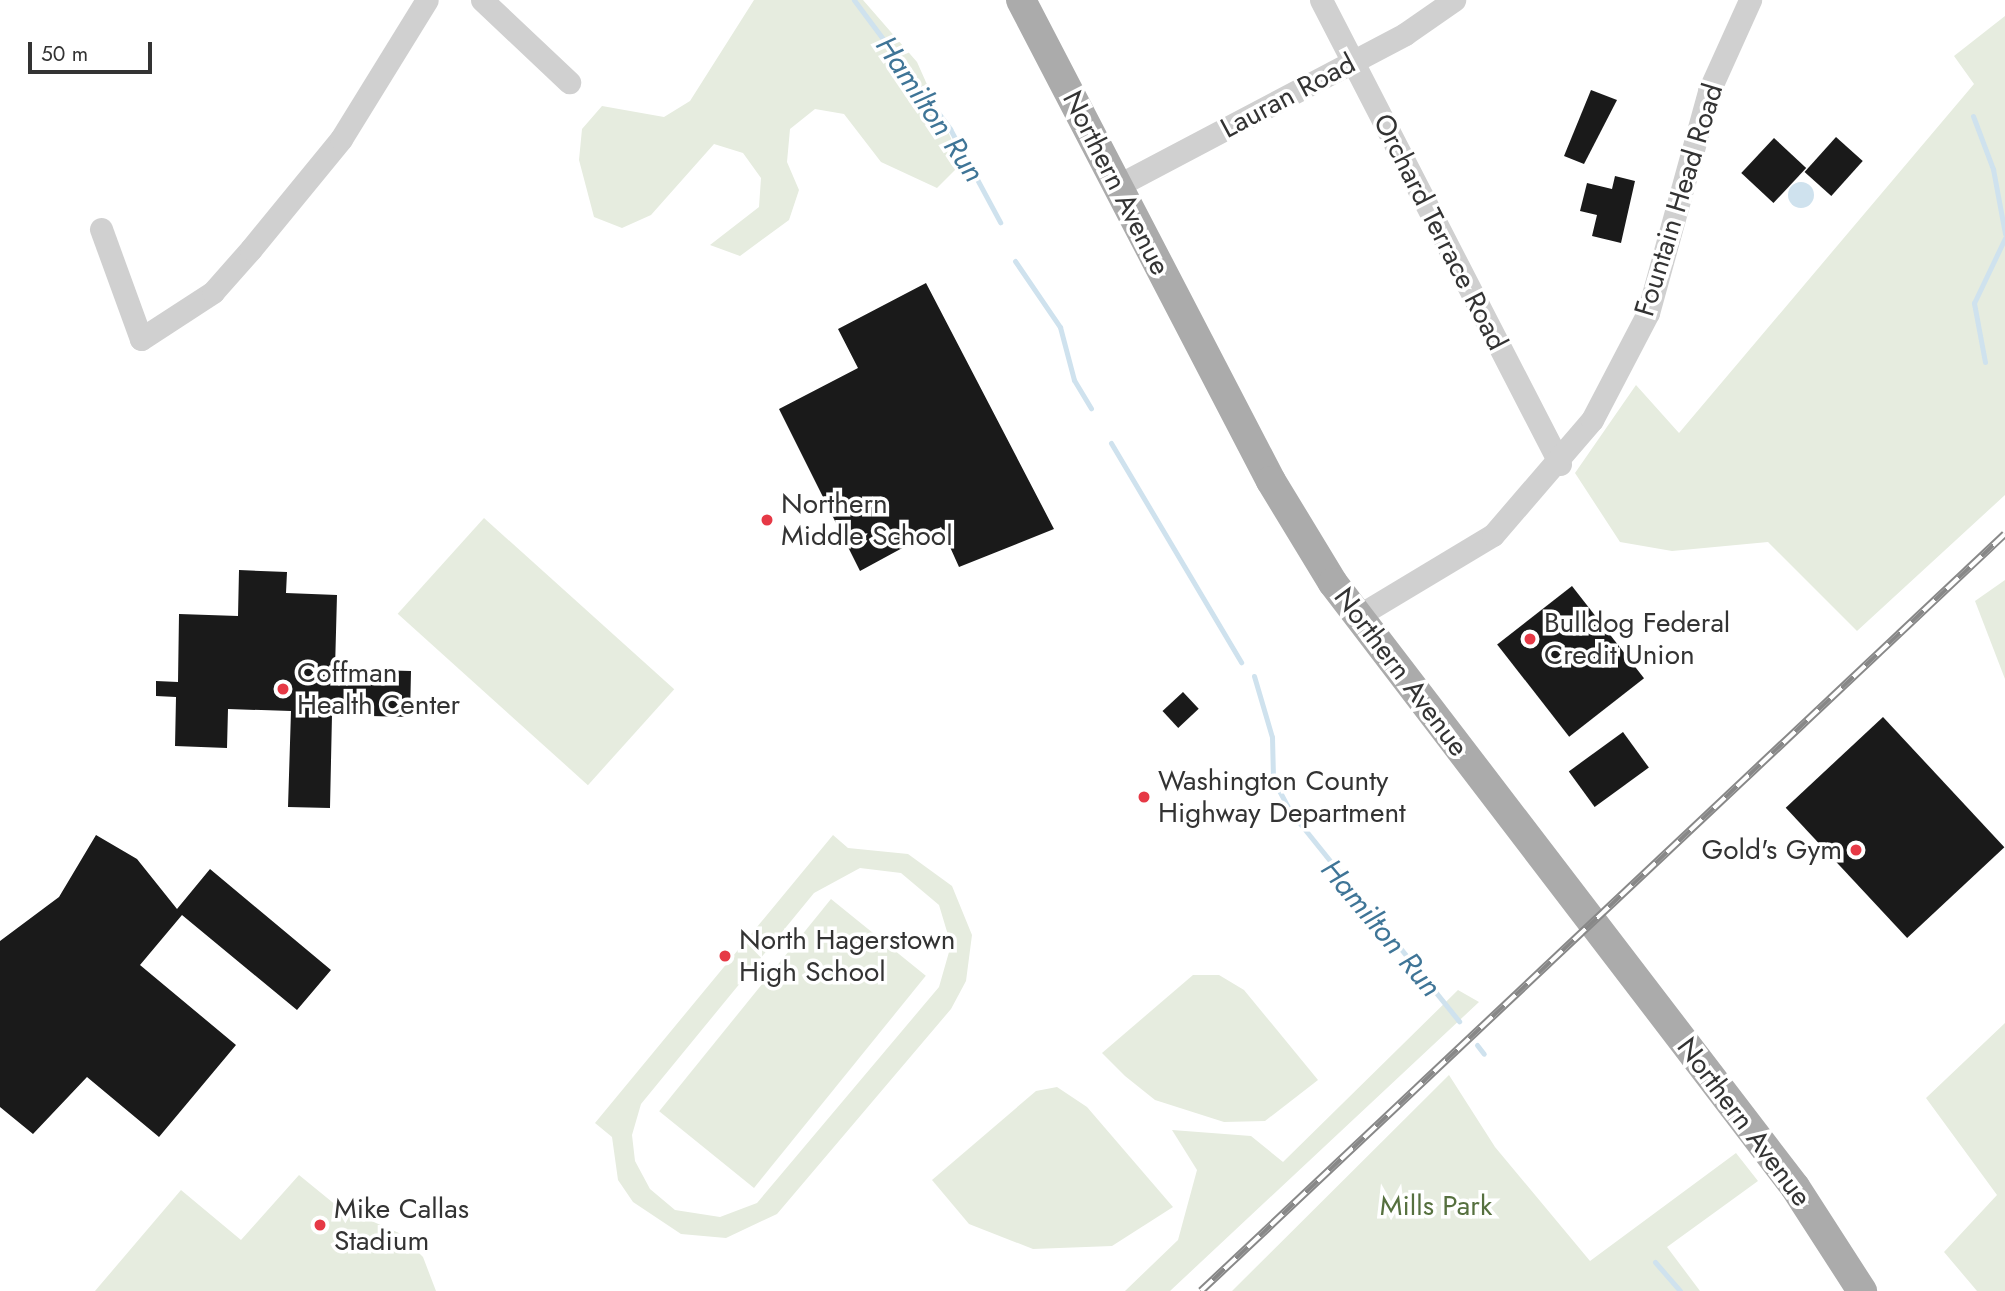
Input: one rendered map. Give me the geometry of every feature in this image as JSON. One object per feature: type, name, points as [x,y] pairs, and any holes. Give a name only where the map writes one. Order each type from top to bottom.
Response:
[{"type":"main road","name":"Northern Avenue","points":[[1021,0],[1271,481],[1358,616],[1795,1187],[1862,1291]]},
{"type":"street","points":[[101,229],[141,339],[213,292],[251,249],[341,139],[427,0]]},
{"type":"street","points":[[482,0],[569,82]]},
{"type":"street","name":"Orchard Terrace Road","points":[[1321,0],[1560,464]]},
{"type":"street","name":"Lauran Road","points":[[1117,186],[1352,62],[1454,0]]},
{"type":"street","name":"Fountain Head Road","points":[[1358,616],[1474,549],[1560,464],[1613,385],[1648,313],[1709,91],[1750,0]]},
{"type":"green space","points":[[754,0],[863,0],[917,62],[962,163],[937,188],[881,162],[844,114],[815,109],[790,129],[787,162],[799,190],[789,220],[740,256],[710,245],[759,207],[761,178],[743,153],[714,144],[651,215],[622,228],[594,217],[579,160],[582,129],[602,106],[664,117],[690,101]]},
{"type":"green space","points":[[2005,16],[2005,495],[1857,631],[1768,542],[1672,551],[1620,542],[1575,473],[1636,385],[1679,433],[1974,84],[1954,56]]},
{"type":"green space","points":[[484,518],[674,689],[588,785],[398,614]]},
{"type":"green space","points":[[2005,580],[2005,679],[1975,601]]},
{"type":"green space","points":[[833,835],[848,848],[908,854],[952,886],[972,935],[966,981],[951,1009],[777,1214],[726,1238],[681,1234],[633,1202],[618,1180],[612,1137],[595,1123]],"holes":[[[860,868],[901,873],[939,905],[951,945],[939,987],[757,1203],[720,1217],[675,1210],[650,1189],[635,1161],[632,1135],[641,1104],[814,893]]]},
{"type":"green space","points":[[831,899],[926,976],[754,1188],[659,1111]]},
{"type":"green space","points":[[1193,975],[1219,975],[1244,990],[1318,1080],[1265,1121],[1224,1122],[1155,1100],[1125,1076],[1102,1053]]},
{"type":"green space","points":[[1458,990],[1479,1002],[1170,1291],[1125,1291],[1178,1240],[1197,1170],[1172,1130],[1251,1136],[1283,1162]]},
{"type":"green space","points":[[2005,1023],[2005,1291],[1977,1291],[1944,1252],[1997,1195],[1926,1098]]},
{"type":"green space","name":"Mills Park","points":[[1449,1075],[1495,1147],[1590,1261],[1736,1153],[1758,1181],[1667,1247],[1700,1291],[1232,1291]]},
{"type":"green space","points":[[1057,1087],[1087,1107],[1173,1207],[1112,1246],[1033,1249],[969,1224],[932,1180],[1036,1091]]},
{"type":"green space","name":"Mike Callas Stadium","points":[[299,1175],[337,1206],[399,1233],[423,1257],[436,1291],[95,1291],[181,1190],[241,1240]]},
{"type":"water","points":[[1801,182],[1810,186],[1814,195],[1810,204],[1801,208],[1792,204],[1788,195],[1792,186]]},
{"type":"building","points":[[1591,90],[1617,100],[1584,164],[1564,156]]},
{"type":"building","points":[[1836,137],[1863,161],[1831,196],[1805,172]]},
{"type":"building","points":[[1774,138],[1806,168],[1773,203],[1741,173]]},
{"type":"building","points":[[1615,176],[1635,181],[1621,243],[1592,236],[1597,215],[1580,211],[1587,183],[1612,189]]},
{"type":"building","points":[[926,283],[1054,529],[959,567],[941,527],[860,571],[779,409],[858,368],[838,329]]},
{"type":"building","name":"Coffman Health Center","points":[[239,570],[287,572],[286,593],[337,595],[335,669],[411,671],[410,717],[332,715],[330,808],[288,807],[291,711],[228,709],[227,748],[175,746],[176,697],[156,696],[156,681],[178,682],[179,614],[238,616]]},
{"type":"building","points":[[1572,586],[1644,678],[1569,737],[1497,644]]},
{"type":"building","points":[[1183,692],[1199,709],[1178,728],[1163,711]]},
{"type":"building","points":[[1883,717],[2004,847],[1907,938],[1786,808]]},
{"type":"building","points":[[1623,732],[1649,768],[1595,807],[1569,771]]},
{"type":"building","points":[[96,835],[137,859],[177,909],[210,869],[331,970],[297,1010],[182,915],[140,965],[236,1045],[159,1137],[87,1077],[33,1134],[0,1107],[0,941],[59,897]]},
{"type":"waterway","name":"Hamilton Run","points":[[854,0],[950,129],[1000,222]]},
{"type":"waterway","points":[[1973,116],[1993,169],[2005,234]]},
{"type":"waterway","points":[[1985,362],[1974,303],[2005,238]]},
{"type":"waterway","name":"Hamilton Run","points":[[1015,261],[1060,327],[1074,380],[1091,408]]},
{"type":"waterway","name":"Hamilton Run","points":[[1111,443],[1241,662]]},
{"type":"waterway","name":"Hamilton Run","points":[[1254,676],[1272,737],[1273,779],[1290,811],[1459,1021]]},
{"type":"waterway","name":"Hamilton Run","points":[[1477,1045],[1484,1054]]},
{"type":"waterway","name":"Hamilton Run","points":[[1655,1262],[1680,1291]]},
{"type":"railway","points":[[1201,1291],[2005,534]]},
{"type":"place","name":"Northern Middle School","points":[[767,520]]},
{"type":"place","name":"Bulldog Federal Credit Union","points":[[1530,639]]},
{"type":"place","name":"Coffman Health Center","points":[[283,689]]},
{"type":"place","name":"Washington County Highway Department","points":[[1144,797]]},
{"type":"place","name":"Gold's Gym","points":[[1856,850]]},
{"type":"place","name":"North Hagerstown High School","points":[[725,956]]},
{"type":"place","name":"Mike Callas Stadium","points":[[320,1225]]}]
